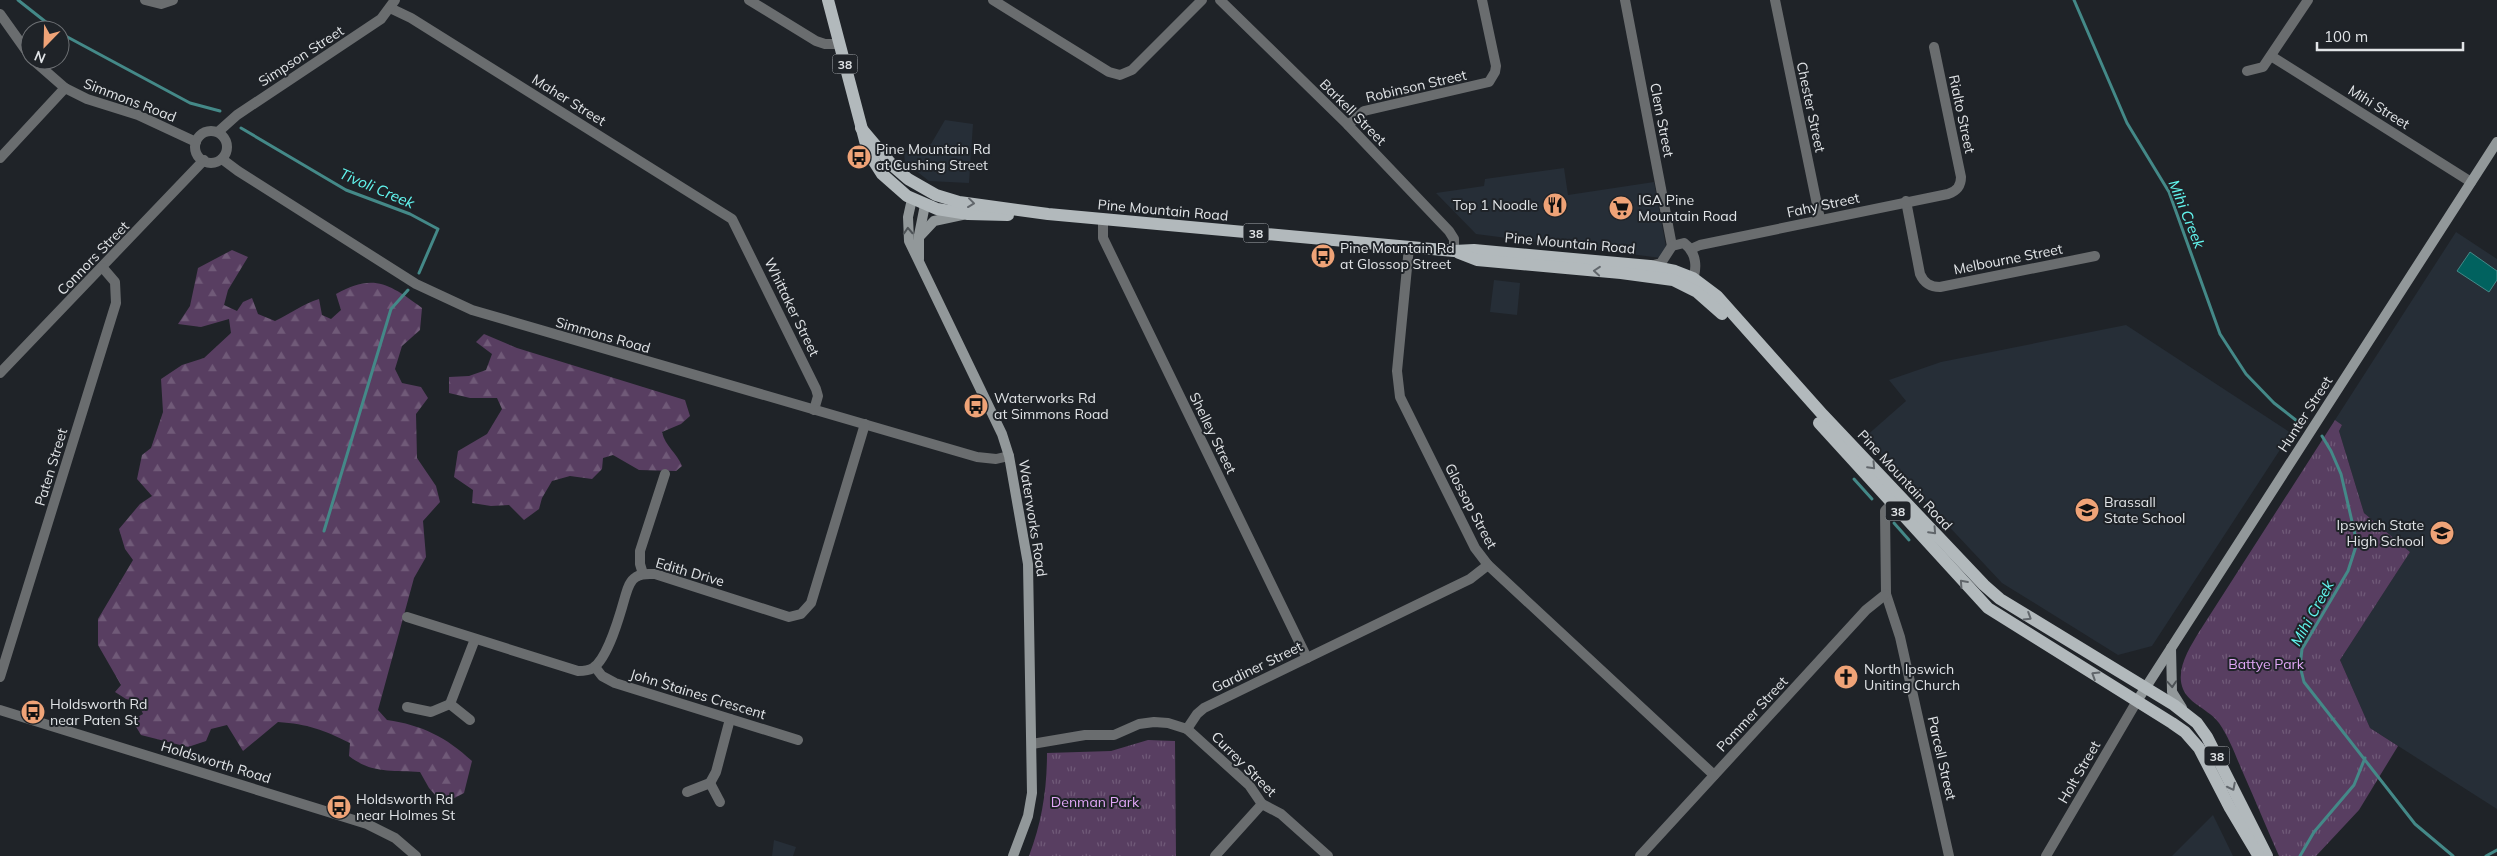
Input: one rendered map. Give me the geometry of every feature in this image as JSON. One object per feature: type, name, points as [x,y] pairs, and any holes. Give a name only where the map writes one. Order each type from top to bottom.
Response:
[{"type":"main road","name":"Pine Mountain Road","points":[[828,0],[870,157],[886,178],[912,199],[946,212],[968,214],[1048,214]]},
{"type":"main road","name":"Pine Mountain Road","points":[[861,128],[893,166],[924,189],[959,202],[1048,214],[1454,251],[1474,250],[1664,267],[1691,283],[1721,312],[1895,499],[1988,608],[2172,723],[2195,742],[2230,808],[2259,856]]},
{"type":"main road","name":"Hunter Street","points":[[2136,701],[2497,142]]},
{"type":"main road","points":[[912,199],[924,189]]},
{"type":"main road","points":[[924,189],[925,205]]},
{"type":"main road","name":"Waterworks Road","points":[[912,199],[908,218],[908,236],[1002,434],[1009,456],[1028,564],[1032,800],[1013,856]]},
{"type":"main road","name":"Waterworks Road","points":[[918,260],[919,237],[925,205]]},
{"type":"main road","points":[[919,237],[934,221],[968,214]]},
{"type":"main road","name":"Pine Mountain Road","points":[[1454,251],[1478,260],[1664,267]]},
{"type":"main road","name":"Pine Mountain Road","points":[[1895,499],[2000,599],[2190,716],[2207,737],[2267,856]]},
{"type":"main road","points":[[2171,647],[2172,692],[2175,700],[2190,716]]},
{"type":"street","points":[[145,0],[161,4],[173,0]]},
{"type":"street","points":[[749,0],[816,41],[825,44],[840,44]]},
{"type":"street","points":[[993,0],[1109,72],[1120,74],[1132,70],[1202,0]]},
{"type":"street","name":"Barkell Street","points":[[1220,0],[1348,125],[1449,231],[1454,239],[1454,251]]},
{"type":"street","name":"Robinson Street","points":[[1348,125],[1364,111],[1483,85],[1493,78],[1496,66],[1482,0]]},
{"type":"street","name":"Clem Street","points":[[1625,0],[1672,246]]},
{"type":"street","name":"Chester Street","points":[[1775,0],[1820,219]]},
{"type":"street","points":[[2247,71],[2263,68],[2308,0]]},
{"type":"street","name":"Simpson Street","points":[[222,129],[238,115],[381,20],[392,4]]},
{"type":"street","name":"Maher Street","points":[[392,4],[411,18],[732,219]]},
{"type":"street","points":[[0,14],[20,42]]},
{"type":"street","name":"Rialto Street","points":[[1934,47],[1961,176],[1959,187]]},
{"type":"street","name":"Mihi Street","points":[[2271,56],[2471,182]]},
{"type":"street","name":"Simmons Road","points":[[44,70],[65,88],[87,99],[138,116],[196,142]]},
{"type":"street","points":[[0,158],[65,88]]},
{"type":"street","points":[[222,129],[227,144],[222,159],[213,162],[204,160],[196,153],[196,142],[202,133],[222,129]]},
{"type":"street","name":"Simmons Road","points":[[222,159],[332,231],[445,299],[503,320],[984,458],[996,459],[1009,456]]},
{"type":"street","name":"Connors Street","points":[[0,373],[103,268],[204,160]]},
{"type":"street","name":"Fahy Street","points":[[1692,249],[1820,219],[1948,194],[1959,187]]},
{"type":"street","name":"Melbourne Street","points":[[1906,201],[1920,274],[1927,284],[1940,287],[2094,256]]},
{"type":"street","name":"Whittaker Street","points":[[732,219],[814,384],[818,396],[814,410]]},
{"type":"street","name":"Shelley Street","points":[[1103,219],[1103,238],[1306,658]]},
{"type":"street","points":[[1664,267],[1672,246],[1684,243],[1692,249],[1696,266],[1691,283]]},
{"type":"street","name":"Glossop Street","points":[[1408,247],[1397,371],[1400,397],[1475,548],[1488,565],[1714,775]]},
{"type":"street","name":"Paten Street","points":[[0,676],[116,303],[115,282],[103,268]]},
{"type":"street","name":"Edith Drive","points":[[595,668],[615,628],[629,586],[634,577],[643,574],[655,574],[789,617],[801,614],[810,603],[866,424]]},
{"type":"street","points":[[643,574],[640,564],[640,551],[665,474]]},
{"type":"street","name":"Parcell Street","points":[[1895,499],[1885,511],[1886,594],[1902,646],[1949,856]]},
{"type":"street","name":"Gardiner Street","points":[[1186,729],[1204,708],[1470,579],[1488,565]]},
{"type":"street","name":"Pommer Street","points":[[1640,856],[1866,610],[1886,594]]},
{"type":"street","points":[[406,617],[578,671],[587,671],[595,668]]},
{"type":"street","points":[[407,707],[431,712],[450,704],[475,639]]},
{"type":"street","name":"John Staines Crescent","points":[[595,668],[602,676],[615,683],[798,740]]},
{"type":"street","name":"Holt Street","points":[[2046,856],[2136,701]]},
{"type":"street","points":[[450,704],[470,720]]},
{"type":"street","name":"Holdsworth Road","points":[[0,710],[367,824],[394,838],[416,856]]},
{"type":"street","points":[[687,792],[710,783],[716,772],[730,719]]},
{"type":"street","points":[[1032,744],[1086,735],[1114,735],[1139,724],[1154,722],[1168,723],[1186,729]]},
{"type":"street","name":"Currey Street","points":[[1186,729],[1249,785],[1262,804],[1281,814],[1328,856]]},
{"type":"street","points":[[710,783],[720,802]]},
{"type":"street","points":[[1215,856],[1262,804]]},
{"type":"shaded area","points":[[945,120],[973,124],[969,183],[929,181],[905,162],[904,153],[931,144]]},
{"type":"shaded area","points":[[1564,168],[1568,195],[1654,182],[1667,252],[1661,258],[1476,234],[1436,193],[1484,186],[1485,179]]},
{"type":"shaded area","name":"Ipswich State High School","points":[[2456,232],[2497,259],[2497,809],[2370,728],[2340,660],[2410,552],[2364,513],[2339,431],[2342,425],[2335,420]]},
{"type":"shaded area","points":[[2470,252],[2497,271],[2497,280],[2489,292],[2457,271]]},
{"type":"shaded area","points":[[1494,280],[1520,283],[1517,315],[1490,312]]},
{"type":"shaded area","name":"Brassall State School","points":[[2126,325],[2291,433],[2152,646],[2118,655],[2002,583],[1865,437],[1906,401],[1889,380],[1941,362]]},
{"type":"shaded area","points":[[2213,815],[2233,856],[2172,856]]},
{"type":"shaded area","points":[[774,840],[796,847],[793,856],[772,856]]},
{"type":"green space","points":[[232,250],[248,257],[228,290],[224,305],[237,311],[243,302],[252,298],[258,314],[275,321],[319,299],[322,315],[331,319],[341,310],[336,294],[361,284],[371,283],[390,287],[422,308],[420,330],[402,346],[395,369],[402,383],[421,387],[428,398],[416,414],[417,458],[436,486],[440,502],[423,521],[426,557],[414,578],[378,710],[387,720],[411,725],[433,733],[453,745],[472,761],[464,793],[443,804],[429,788],[420,772],[383,770],[366,766],[349,756],[350,743],[324,731],[307,726],[278,722],[243,751],[227,725],[211,729],[206,741],[188,747],[141,735],[132,720],[143,714],[138,702],[126,699],[115,692],[121,685],[98,645],[98,619],[133,560],[125,549],[119,529],[140,504],[152,496],[137,479],[142,455],[151,448],[163,412],[161,379],[182,365],[204,358],[231,333],[229,319],[201,327],[178,324],[190,306],[198,268]]},
{"type":"green space","points":[[484,334],[517,348],[685,400],[690,416],[681,424],[662,432],[682,466],[676,471],[639,470],[613,455],[603,458],[602,469],[592,479],[570,476],[552,481],[542,498],[539,509],[524,520],[509,505],[491,506],[472,503],[473,490],[454,477],[458,451],[487,434],[502,409],[497,398],[470,398],[449,393],[449,377],[469,376],[486,370],[492,354],[476,342]]},
{"type":"green space","name":"Battye Park","points":[[2335,420],[2342,425],[2339,431],[2364,513],[2410,552],[2340,660],[2370,728],[2398,746],[2359,810],[2316,856],[2279,856],[2226,735],[2215,718],[2186,694],[2181,682],[2181,674],[2185,659],[2199,632]]},
{"type":"green space","name":"Denman Park","points":[[1148,740],[1175,741],[1176,856],[1029,856],[1043,805],[1047,753],[1111,751]]},
{"type":"waterway","name":"Tivoli Creek","points":[[18,0],[43,20]]},
{"type":"waterway","name":"Mihi Creek","points":[[2074,0],[2127,123],[2169,192],[2220,334],[2246,374],[2274,403],[2297,421]]},
{"type":"waterway","name":"Tivoli Creek","points":[[70,38],[190,103],[220,111]]},
{"type":"waterway","name":"Tivoli Creek","points":[[241,128],[346,190],[410,214],[438,229],[419,273]]},
{"type":"waterway","name":"Tivoli Creek","points":[[324,531],[391,309],[408,290]]},
{"type":"waterway","name":"Mihi Creek","points":[[2322,436],[2341,474],[2357,543],[2348,571],[2302,649],[2300,666],[2304,682],[2415,824],[2453,856]]},
{"type":"waterway","points":[[1854,479],[1872,499]]},
{"type":"waterway","points":[[1894,523],[1909,540]]},
{"type":"waterway","name":"Mihi Creek","points":[[2300,856],[2314,832],[2354,785],[2365,758]]},
{"type":"waterway","points":[[2486,856],[2497,850]]},
{"type":"place","name":"Pine Mountain Rd at Cushing Street","points":[[859,157]]},
{"type":"place","name":"Top 1 Noodle","points":[[1555,205]]},
{"type":"place","name":"IGA Pine Mountain Road","points":[[1621,208]]},
{"type":"place","name":"Pine Mountain Rd at Glossop Street","points":[[1323,256]]},
{"type":"place","name":"Waterworks Rd at Simmons Road","points":[[976,406]]},
{"type":"place","name":"Brassall State School","points":[[2087,510]]},
{"type":"place","name":"Ipswich State High School","points":[[2442,533]]},
{"type":"place","name":"North Ipswich Uniting Church","points":[[1846,677]]},
{"type":"place","name":"Holdsworth Rd near Paten St","points":[[33,712]]},
{"type":"place","name":"Holdsworth Rd near Holmes St","points":[[339,807]]}]
